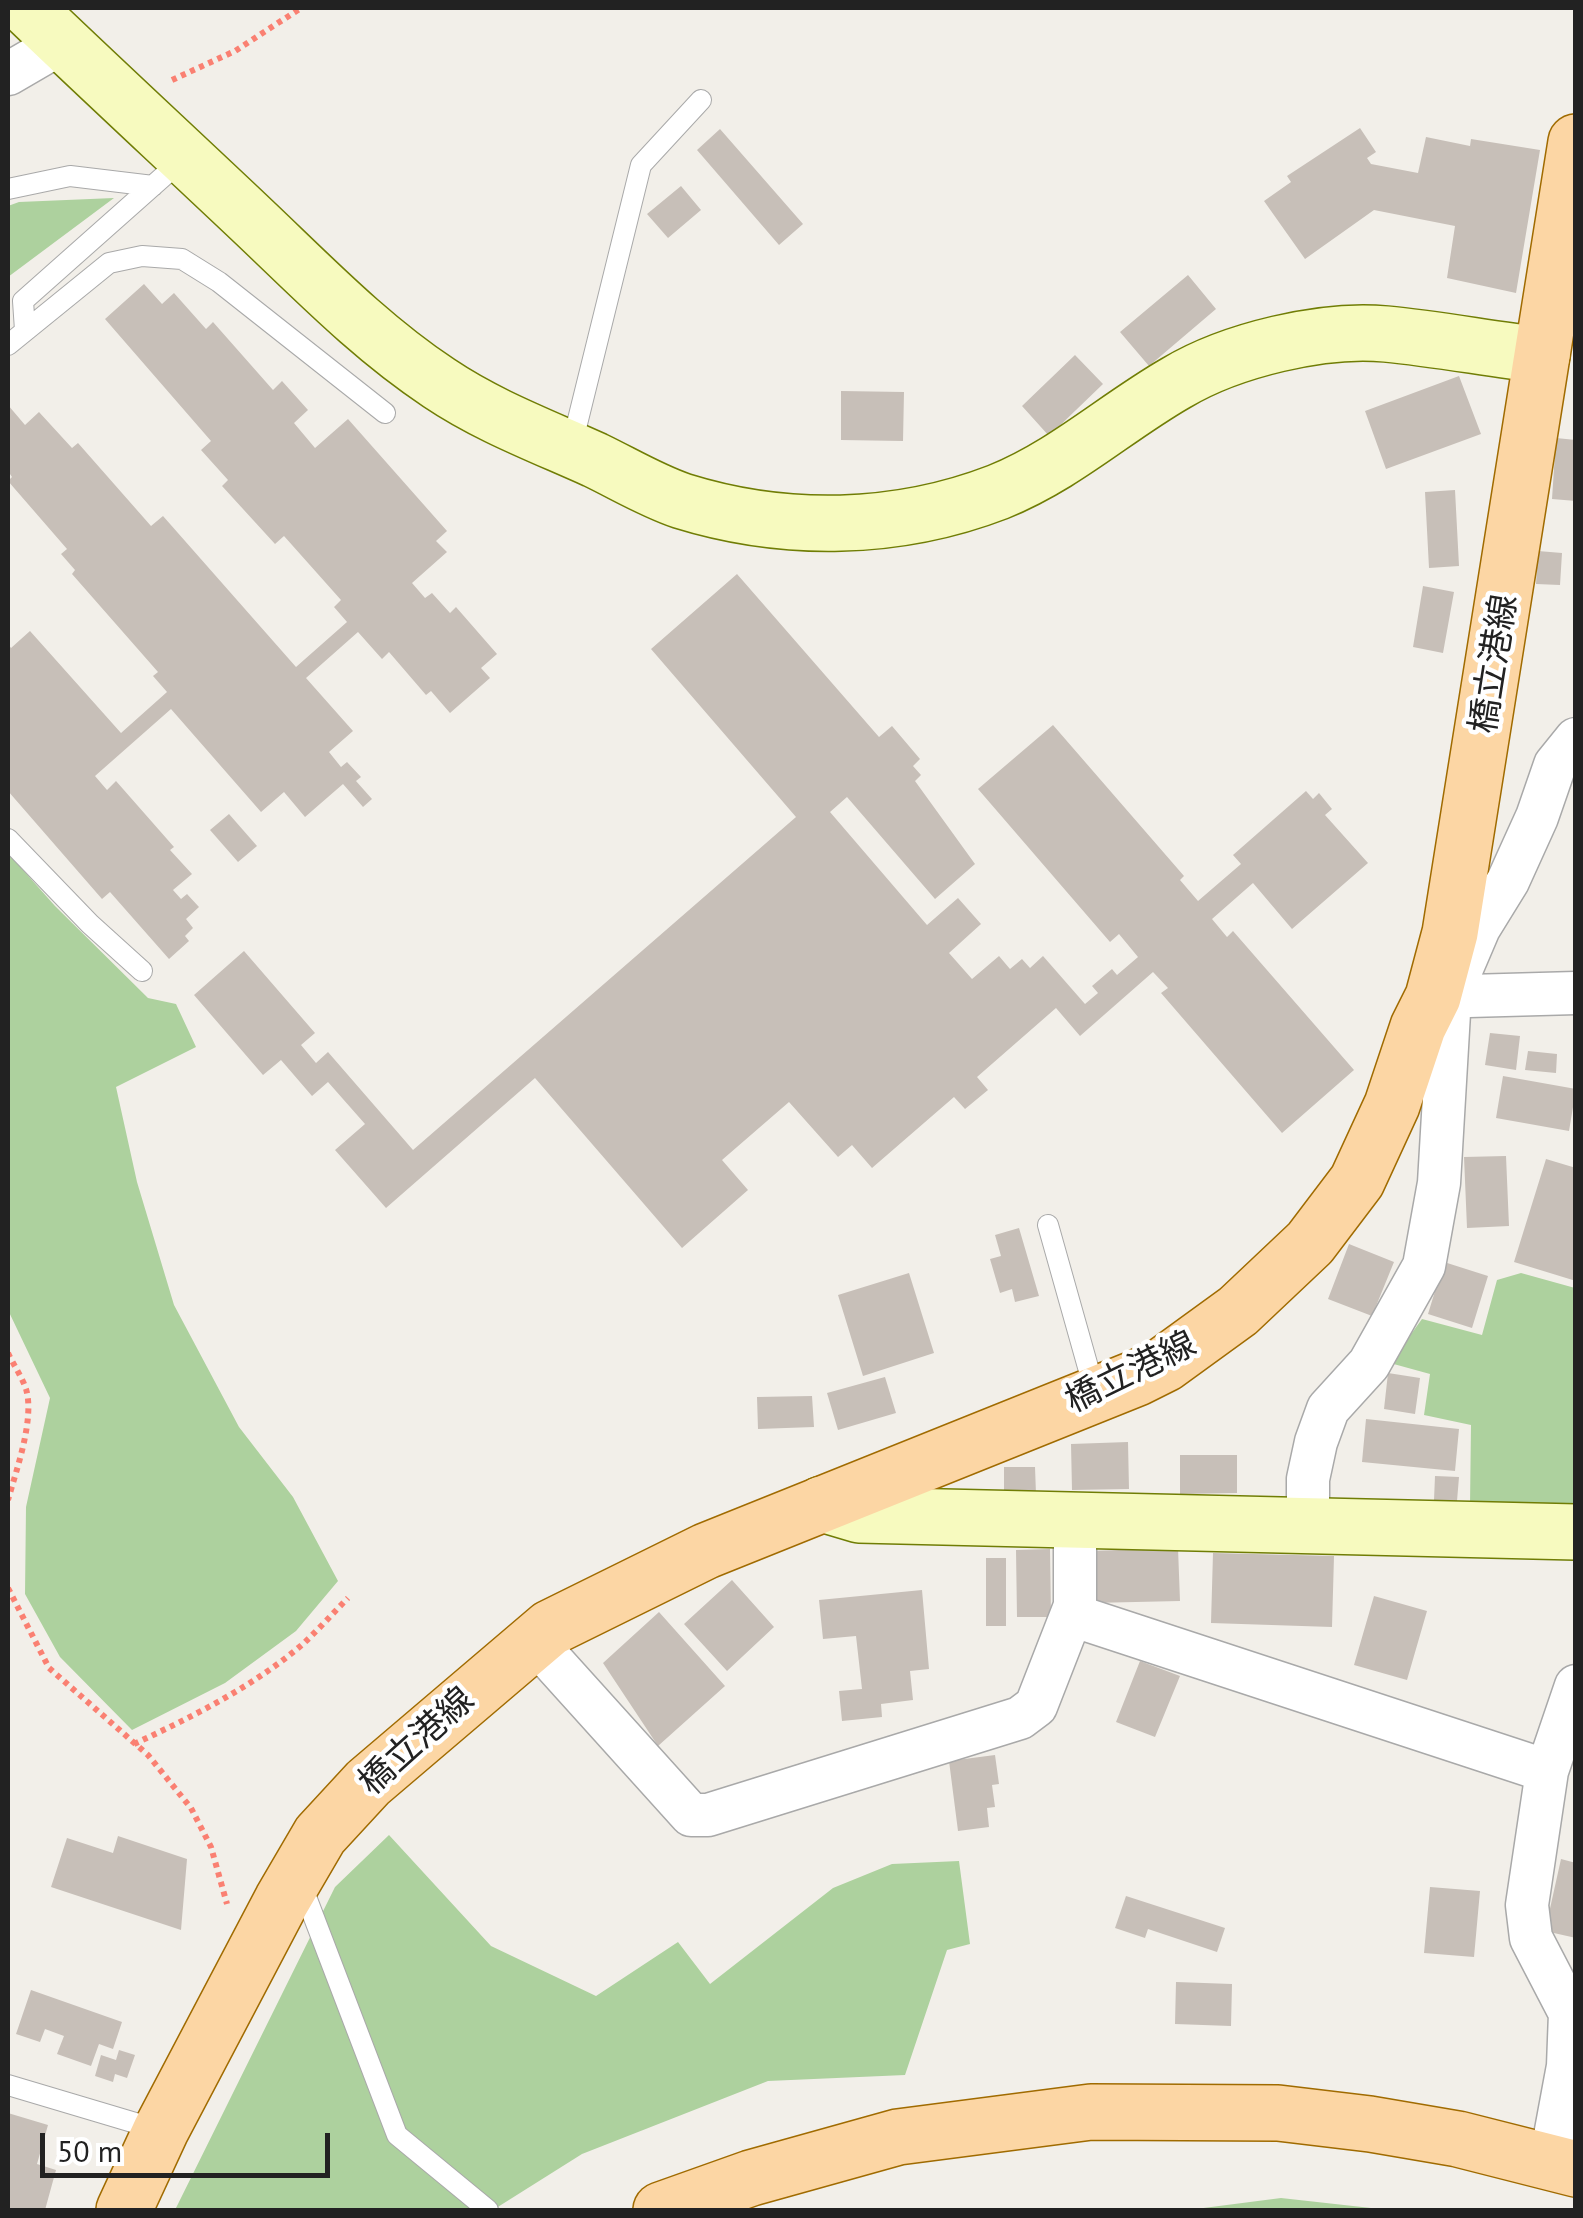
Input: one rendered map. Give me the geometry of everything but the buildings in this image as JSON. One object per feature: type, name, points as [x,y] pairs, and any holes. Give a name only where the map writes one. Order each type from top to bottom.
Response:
[{"type":"main road","name":"橋立港線","points":[[124,2210],[162,2130],[320,1835],[368,1783],[534,1641],[550,1628],[636,1584],[1165,1364],[1205,1338],[1252,1299],[1310,1243],[1357,1180],[1392,1105],[1418,1028],[1442,997],[1576,142]]},
{"type":"main road","points":[[661,2210],[750,2178],[898,2137],[1091,2112],[1278,2113],[1458,2139],[1563,2166]]},
{"type":"street","points":[[8,74],[45,25],[125,101],[169,172],[438,382],[490,414],[679,500],[744,518],[810,526],[847,523],[925,513],[999,491],[1064,460],[1178,382],[1211,366],[1276,345],[1345,334],[1385,334],[1542,355]]},
{"type":"street","points":[[1308,1524],[1308,1479],[1328,1409],[1369,1364],[1424,1266],[1438,1183],[1442,997],[1508,880],[1537,817],[1555,764],[1576,738]]},
{"type":"street","points":[[1442,997],[1576,993]]},
{"type":"street","points":[[822,1504],[859,1515],[1576,1532]]},
{"type":"street","points":[[534,1641],[691,1815],[708,1815],[1020,1718],[1036,1706],[1075,1606],[1075,1520]]},
{"type":"street","points":[[1072,1615],[1547,1771]]},
{"type":"street","points":[[1563,2166],[1570,2013],[1531,1938],[1527,1905],[1547,1771],[1576,1686]]},
{"type":"lane","points":[[571,450],[641,164],[701,100]]},
{"type":"lane","points":[[8,189],[70,176],[169,172]]},
{"type":"lane","points":[[25,330],[24,301],[169,172]]},
{"type":"lane","points":[[8,346],[109,262],[142,256],[182,260],[219,282],[385,412]]},
{"type":"lane","points":[[8,838],[90,924],[142,971]]},
{"type":"lane","points":[[1048,1225],[1096,1394]]},
{"type":"lane","points":[[298,1875],[397,2135],[488,2210]]},
{"type":"lane","points":[[8,2085],[162,2130]]},
{"type":"path","points":[[125,101],[235,51],[301,8]]},
{"type":"path","points":[[8,1353],[27,1390],[27,1415],[8,1500]]},
{"type":"path","points":[[8,1588],[49,1668],[169,1777],[192,1808],[211,1848],[226,1901],[255,1953]]},
{"type":"path","points":[[134,1744],[208,1706],[276,1664],[304,1643],[348,1598]]},
{"type":"green space","points":[[114,198],[8,277],[8,206],[19,202]]},
{"type":"green space","points":[[8,853],[55,906],[148,998],[176,1004],[196,1047],[116,1087],[137,1182],[174,1305],[239,1427],[293,1497],[338,1581],[296,1631],[225,1683],[132,1730],[60,1657],[25,1594],[26,1507],[50,1398],[8,1310]]},
{"type":"green space","points":[[1521,1273],[1575,1288],[1575,1505],[1470,1506],[1471,1425],[1424,1415],[1430,1374],[1390,1363],[1422,1319],[1482,1335],[1497,1280]]},
{"type":"green space","points":[[389,1835],[491,1946],[596,1996],[678,1942],[710,1984],[833,1888],[892,1864],[959,1861],[970,1944],[947,1950],[905,2075],[768,2081],[582,2154],[493,2210],[175,2210],[335,1887]]},
{"type":"green space","points":[[1281,2198],[1389,2210],[1188,2210]]}]
